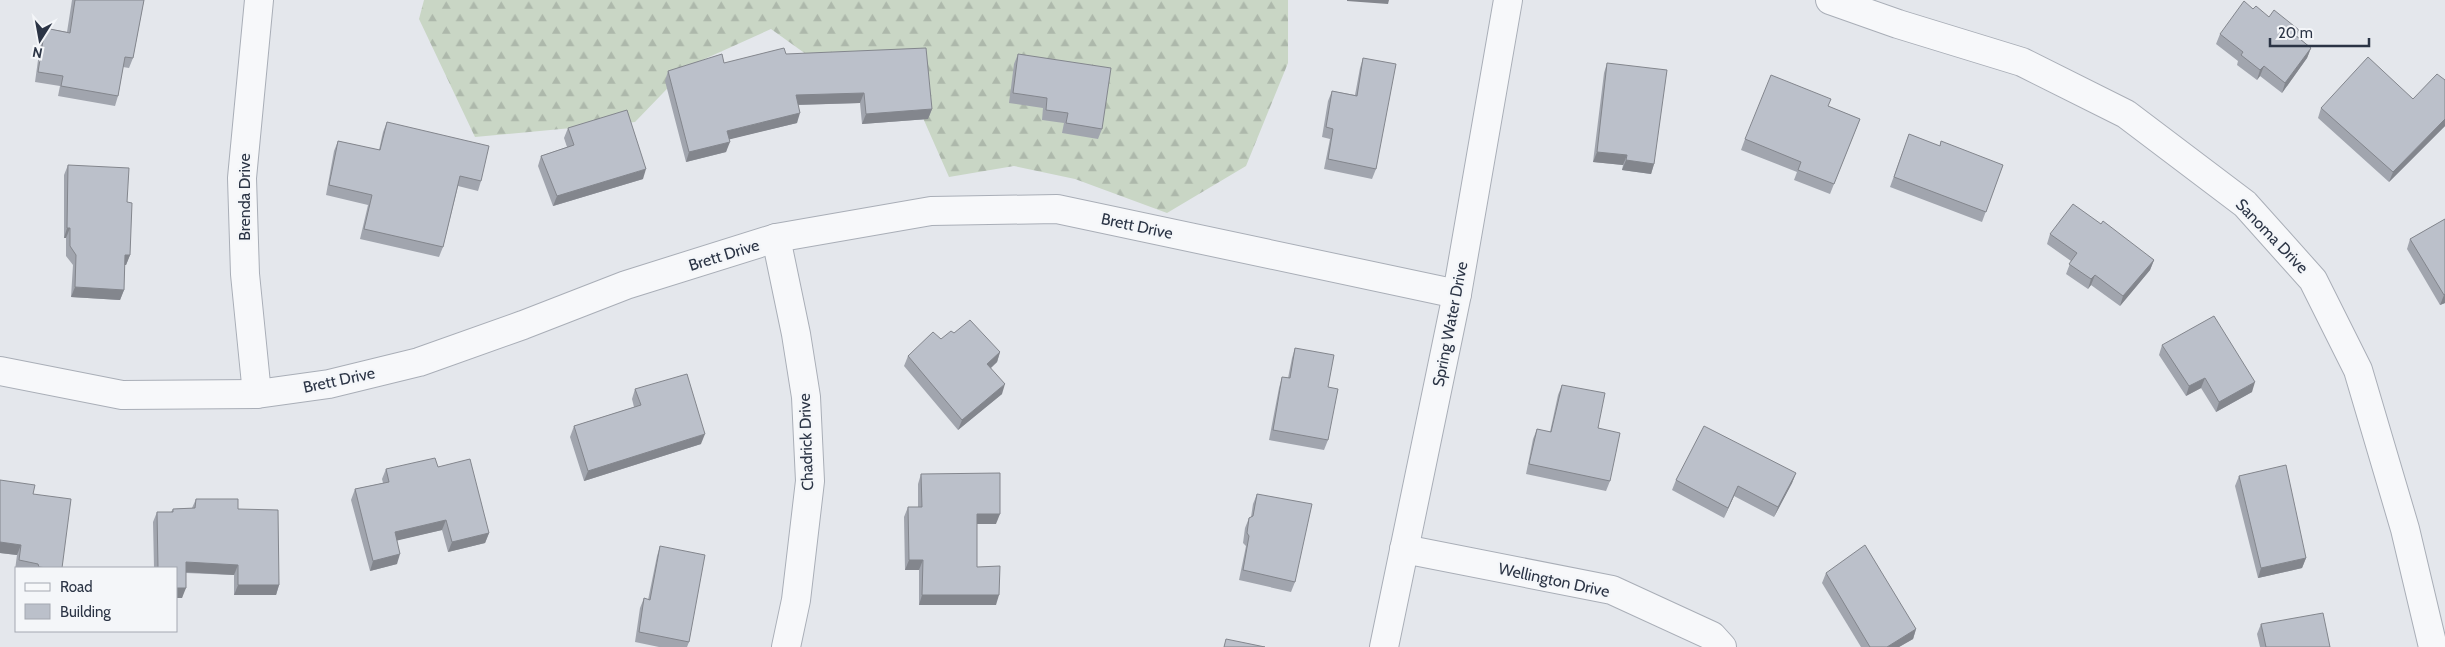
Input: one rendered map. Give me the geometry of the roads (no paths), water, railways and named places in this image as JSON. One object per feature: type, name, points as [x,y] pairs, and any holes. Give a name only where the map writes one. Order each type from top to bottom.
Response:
[{"type":"street","name":"Brenda Drive","points":[[257,394],[245,274],[242,178],[259,0]]},
{"type":"street","name":"Spring Water Drive","points":[[1384,647],[1457,294],[1508,0]]},
{"type":"street","name":"Sanoma Drive","points":[[1830,0],[1898,24],[2022,62],[2126,114],[2245,204],[2313,280],[2358,370],[2405,529],[2433,647]]},
{"type":"street","name":"Brett Drive","points":[[0,371],[122,396],[257,394],[330,384],[419,362],[523,325],[626,285],[776,238],[931,212],[1057,209],[1457,294]]},
{"type":"street","name":"Chadrick Drive","points":[[776,238],[796,334],[804,388],[810,481],[796,600],[786,647]]},
{"type":"street","name":"Wellington Drive","points":[[1404,549],[1612,590],[1712,636],[1722,647]]}]
